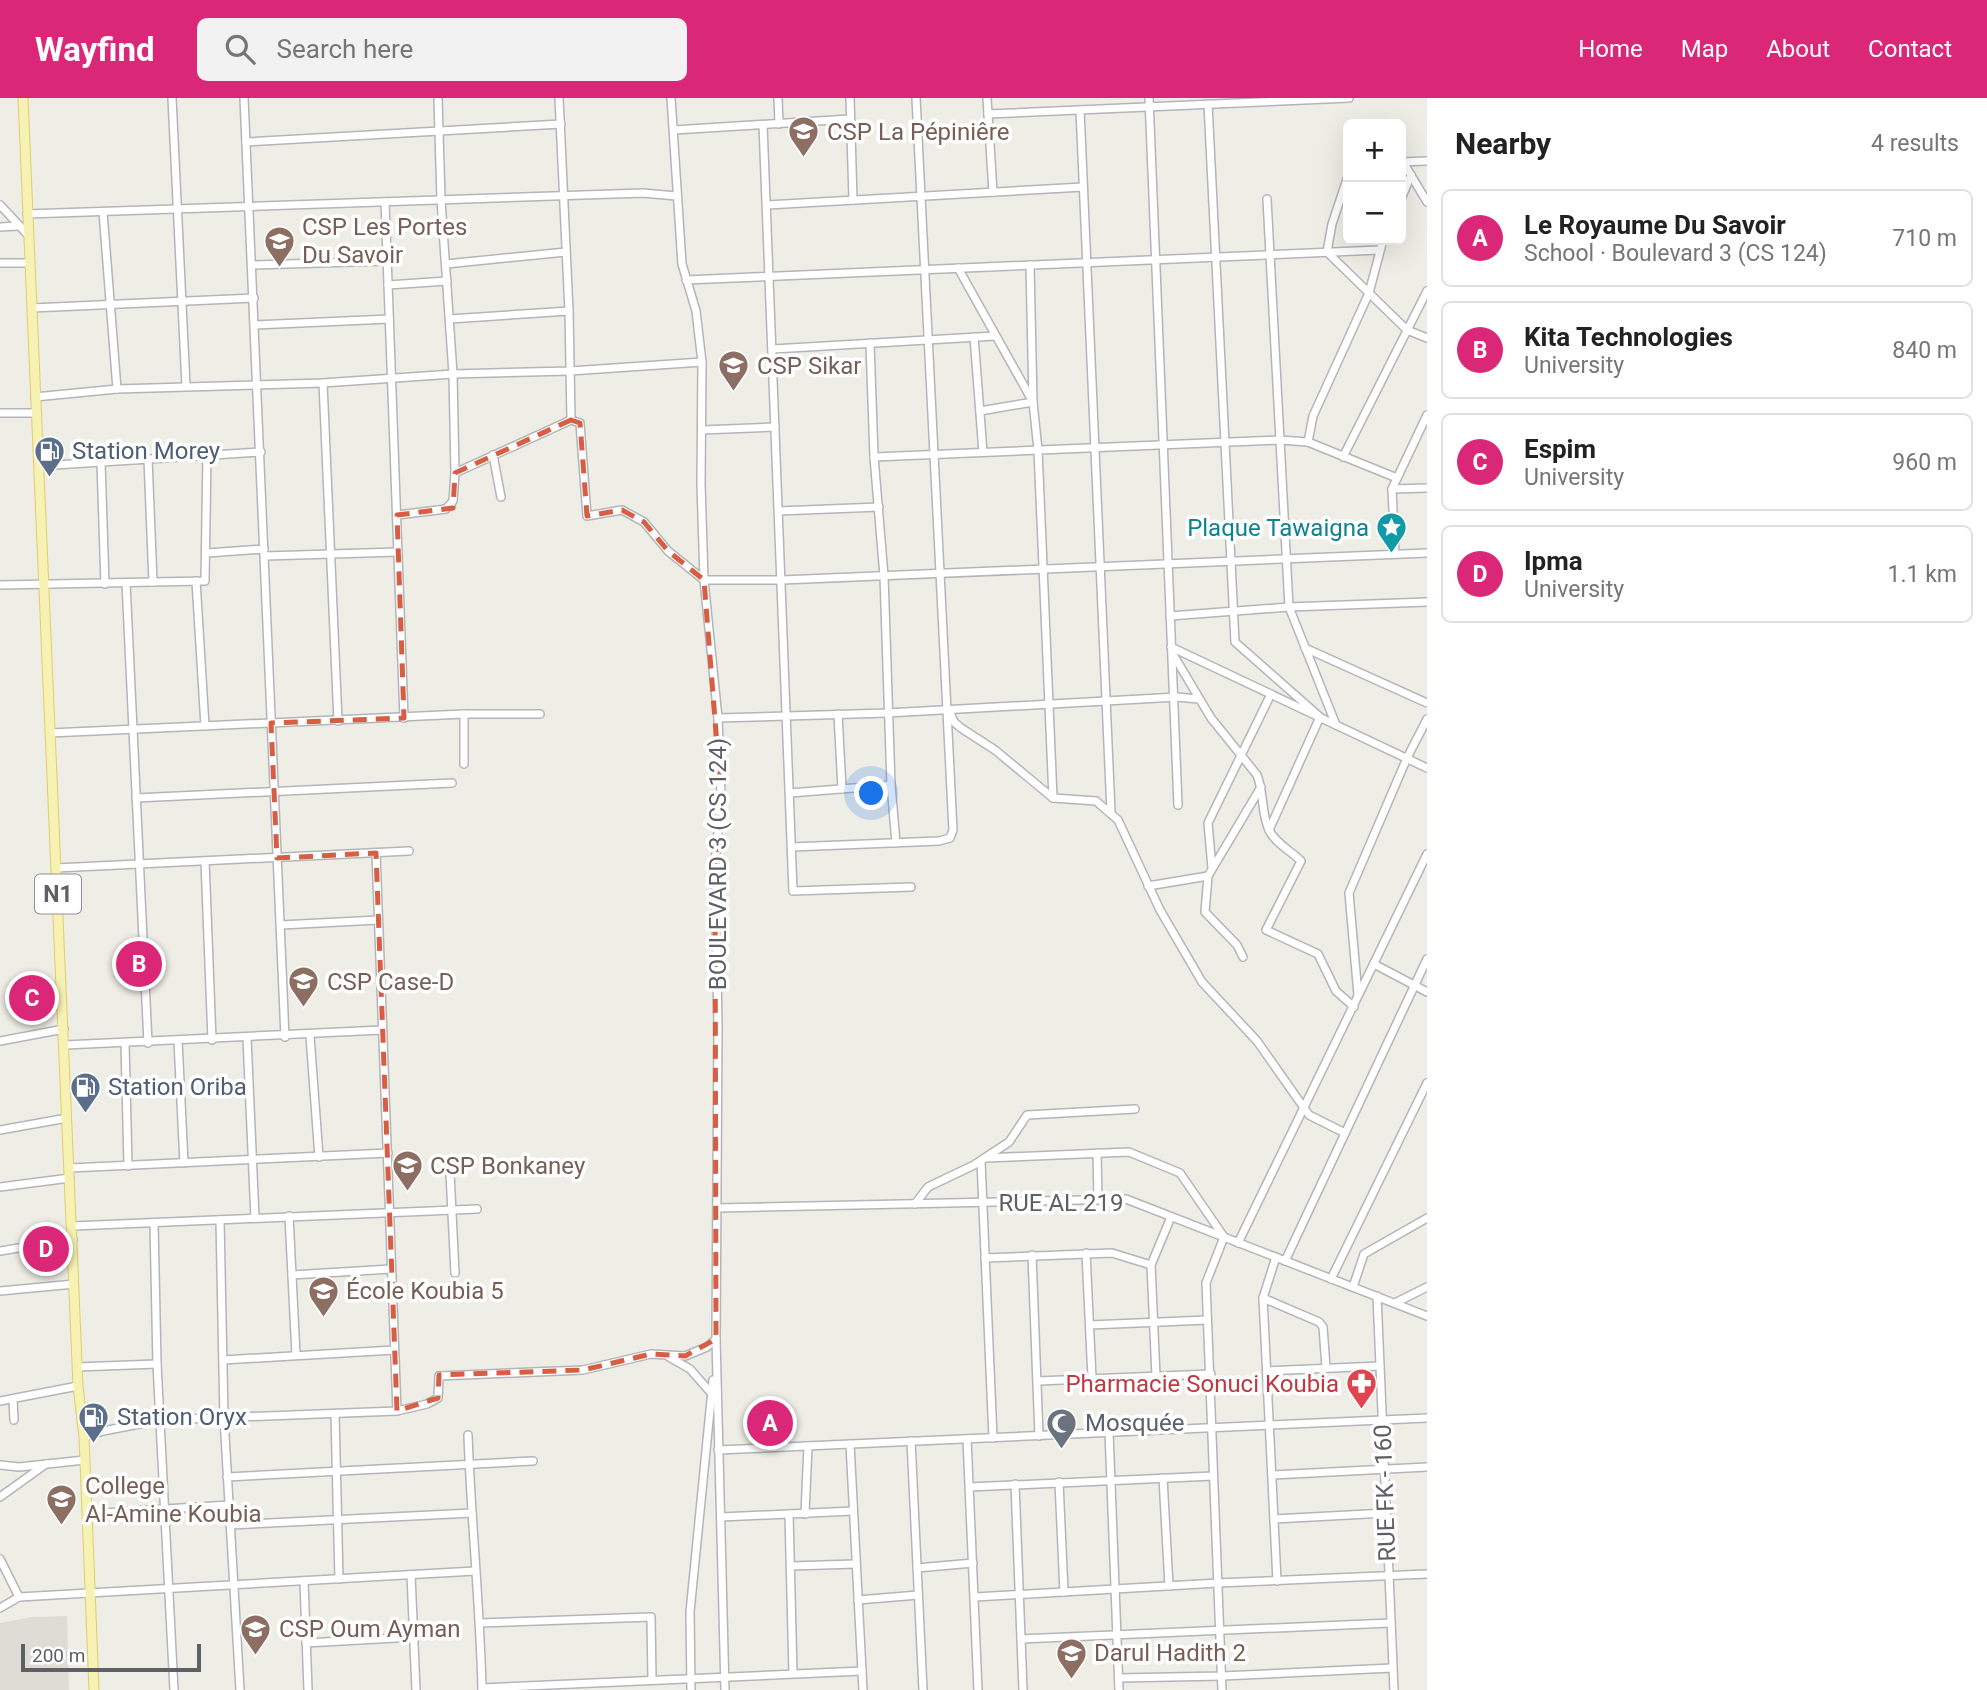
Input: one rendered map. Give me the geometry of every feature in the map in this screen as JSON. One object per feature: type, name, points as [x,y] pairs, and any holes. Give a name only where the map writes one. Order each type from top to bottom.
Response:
[{"type":"main road","name":"N1","points":[[23,98],[78,1386],[84,1437],[94,1690]]},
{"type":"street","points":[[172,98],[186,386]]},
{"type":"street","points":[[244,98],[285,1037]]},
{"type":"street","points":[[397,515],[446,509],[453,501],[453,374],[441,200],[439,98]]},
{"type":"street","points":[[559,98],[571,420]]},
{"type":"street","name":"BOULEVARD 3 (CS 124)","points":[[671,98],[682,264],[696,311],[702,362],[701,485],[704,580],[718,718],[722,796],[715,865],[718,999],[716,1350],[725,1690]]},
{"type":"street","points":[[779,98],[779,124]]},
{"type":"street","points":[[850,98],[853,200]]},
{"type":"street","points":[[792,847],[944,841],[950,838],[953,830],[916,98]]},
{"type":"street","points":[[987,98],[993,192]]},
{"type":"street","points":[[1149,98],[1178,805]]},
{"type":"street","points":[[988,114],[1349,98]]},
{"type":"street","points":[[1208,104],[1235,642],[1320,717]]},
{"type":"street","points":[[1080,110],[1111,812]]},
{"type":"street","points":[[674,130],[850,119]]},
{"type":"street","points":[[246,142],[561,124]]},
{"type":"street","points":[[763,125],[793,891],[911,887]]},
{"type":"street","points":[[1406,162],[1427,161]]},
{"type":"street","points":[[1406,168],[1427,202]]},
{"type":"street","points":[[1406,188],[1411,175]]},
{"type":"street","points":[[1327,252],[1332,224],[1346,182]]},
{"type":"street","points":[[767,205],[1083,187]]},
{"type":"street","points":[[27,214],[643,193],[676,196]]},
{"type":"street","points":[[1267,199],[1289,607],[1336,724]]},
{"type":"street","points":[[385,202],[404,718]]},
{"type":"street","points":[[0,205],[29,236]]},
{"type":"street","points":[[103,212],[117,389]]},
{"type":"street","points":[[0,227],[18,226]]},
{"type":"street","points":[[1308,442],[1313,416],[1369,293],[1381,245]]},
{"type":"street","points":[[687,279],[1379,250]]},
{"type":"street","points":[[446,264],[566,252]]},
{"type":"street","points":[[1327,252],[1408,330],[1427,338]]},
{"type":"street","points":[[252,265],[387,261]]},
{"type":"street","points":[[0,263],[30,263]]},
{"type":"street","points":[[1030,265],[1033,402],[1038,450],[1054,798]]},
{"type":"street","points":[[958,268],[1033,402]]},
{"type":"street","points":[[388,285],[447,281]]},
{"type":"street","points":[[1343,457],[1427,291]]},
{"type":"street","points":[[32,308],[254,298]]},
{"type":"street","points":[[450,319],[569,311]]},
{"type":"street","points":[[255,325],[389,319]]},
{"type":"street","points":[[773,349],[995,336]]},
{"type":"street","points":[[974,337],[983,452]]},
{"type":"street","points":[[870,343],[874,457],[884,576],[887,712],[895,843]]},
{"type":"street","points":[[35,397],[117,389],[323,383],[702,362]]},
{"type":"street","points":[[323,383],[338,720]]},
{"type":"street","points":[[980,411],[1033,402]]},
{"type":"street","points":[[0,413],[36,412]]},
{"type":"street","points":[[1395,554],[1392,489],[1427,415]]},
{"type":"street","points":[[455,473],[571,420],[580,423],[587,516],[622,510],[644,522],[668,551],[704,580],[782,580],[1427,553]]},
{"type":"street","points":[[702,430],[775,427]]},
{"type":"street","points":[[874,457],[1280,440],[1308,442],[1397,478]]},
{"type":"street","points":[[39,466],[261,452]]},
{"type":"street","points":[[0,585],[205,581],[207,454]]},
{"type":"street","points":[[494,455],[501,497]]},
{"type":"street","points":[[148,459],[153,582]]},
{"type":"street","points":[[101,462],[105,584]]},
{"type":"street","points":[[1392,489],[1427,488]]},
{"type":"street","points":[[779,511],[879,507]]},
{"type":"street","points":[[207,553],[398,552]]},
{"type":"street","points":[[196,581],[205,726]]},
{"type":"street","points":[[126,583],[148,1043]]},
{"type":"street","points":[[1170,615],[1427,602]]},
{"type":"street","points":[[1305,648],[1427,703]]},
{"type":"street","points":[[1171,650],[1427,768]]},
{"type":"street","points":[[1171,650],[1198,699],[1257,775],[1262,786],[1269,830],[1275,839],[1301,861],[1266,930],[1318,954],[1336,991],[1354,1007]]},
{"type":"street","points":[[1243,957],[1237,946],[1205,912],[1210,873],[1208,823],[1270,694]]},
{"type":"street","points":[[718,718],[1049,705],[1173,697],[1198,699]]},
{"type":"street","points":[[947,709],[961,729],[995,750],[1054,798],[1090,800],[1111,812],[1122,827],[1148,887],[1176,940],[1202,982],[1258,1041],[1313,1119],[1345,1133]]},
{"type":"street","points":[[464,713],[464,764]]},
{"type":"street","points":[[50,733],[464,713],[540,713]]},
{"type":"street","points":[[838,714],[842,789]]},
{"type":"street","points":[[1269,830],[1320,717]]},
{"type":"street","points":[[1359,997],[1349,893],[1407,758],[1427,719]]},
{"type":"street","points":[[136,798],[452,783]]},
{"type":"street","points":[[790,793],[891,785]]},
{"type":"street","points":[[1148,887],[1210,873],[1262,786]]},
{"type":"street","points":[[57,868],[409,851]]},
{"type":"street","points":[[376,853],[397,1411]]},
{"type":"street","points":[[1238,1243],[1427,854]]},
{"type":"street","points":[[205,861],[212,1040]]},
{"type":"street","points":[[281,925],[378,920]]},
{"type":"street","points":[[1285,1261],[1427,959]]},
{"type":"street","points":[[1374,964],[1427,992]]},
{"type":"street","points":[[0,1041],[64,1029]]},
{"type":"street","points":[[65,1045],[285,1037],[382,1030]]},
{"type":"street","points":[[310,1035],[319,1157]]},
{"type":"street","points":[[247,1038],[255,1218]]},
{"type":"street","points":[[177,1041],[184,1163]]},
{"type":"street","points":[[125,1042],[128,1166]]},
{"type":"street","points":[[1331,1279],[1427,1083]]},
{"type":"street","points":[[915,1204],[928,1187],[983,1160],[1014,1139],[1027,1115],[1135,1109]]},
{"type":"street","points":[[0,1130],[67,1118]]},
{"type":"street","points":[[0,1188],[70,1173],[128,1166],[388,1153]]},
{"type":"street","points":[[1097,1153],[1098,1200]]},
{"type":"street","points":[[983,1160],[1129,1153],[1181,1173],[1224,1237],[1206,1283],[1222,1690]]},
{"type":"street","points":[[983,1160],[993,1438]]},
{"type":"street","points":[[450,1173],[455,1273]]},
{"type":"street","name":"RUE AL 219","points":[[717,1208],[1126,1199],[1427,1316]]},
{"type":"street","points":[[73,1226],[477,1209]]},
{"type":"street","points":[[289,1216],[296,1355]]},
{"type":"street","points":[[1156,1376],[1151,1265],[1171,1217]]},
{"type":"street","points":[[1353,1287],[1364,1254],[1427,1218]]},
{"type":"street","points":[[220,1220],[224,1418],[240,1690]]},
{"type":"street","points":[[154,1223],[157,1364],[174,1690]]},
{"type":"street","points":[[0,1251],[73,1239]]},
{"type":"street","points":[[1086,1253],[1092,1378]]},
{"type":"street","points":[[985,1258],[1117,1253],[1151,1265]]},
{"type":"street","points":[[1032,1255],[1039,1436]]},
{"type":"street","points":[[1276,1257],[1263,1298],[1277,1581]]},
{"type":"street","points":[[292,1275],[391,1269]]},
{"type":"street","points":[[0,1291],[74,1284]]},
{"type":"street","points":[[1395,1303],[1427,1287]]},
{"type":"street","name":"RUE FK - 160","points":[[1377,1297],[1394,1690]]},
{"type":"street","points":[[1263,1298],[1320,1322],[1323,1327],[1326,1367]]},
{"type":"street","points":[[1090,1325],[1207,1320]]},
{"type":"street","points":[[84,1437],[160,1420],[397,1411],[427,1405],[438,1398],[439,1376],[583,1370],[651,1354],[685,1356],[696,1353],[716,1339]]},
{"type":"street","points":[[223,1360],[394,1350]]},
{"type":"street","points":[[691,1690],[690,1612],[716,1350]]},
{"type":"street","points":[[665,1355],[690,1370],[717,1402]]},
{"type":"street","points":[[78,1367],[157,1364]]},
{"type":"street","points":[[1267,1371],[1380,1366]]},
{"type":"street","points":[[1038,1381],[1211,1374]]},
{"type":"street","points":[[0,1401],[78,1386]]},
{"type":"street","points":[[13,1398],[14,1420]]},
{"type":"street","points":[[335,1414],[339,1579]]},
{"type":"street","points":[[718,1450],[1427,1418]]},
{"type":"street","points":[[1109,1433],[1119,1690]]},
{"type":"street","points":[[468,1435],[482,1689],[862,1671]]},
{"type":"street","points":[[967,1439],[978,1690]]},
{"type":"street","points":[[911,1441],[923,1690]]},
{"type":"street","points":[[850,1444],[863,1690]]},
{"type":"street","points":[[805,1514],[808,1446]]},
{"type":"street","points":[[0,1465],[19,1467],[85,1460]]},
{"type":"street","points":[[227,1477],[533,1461]]},
{"type":"street","points":[[0,1497],[46,1464]]},
{"type":"street","points":[[1273,1475],[1427,1467]]},
{"type":"street","points":[[970,1487],[1213,1476]]},
{"type":"street","points":[[1163,1478],[1169,1586]]},
{"type":"street","points":[[1059,1482],[1064,1592]]},
{"type":"street","points":[[1015,1485],[1023,1690]]},
{"type":"street","points":[[87,1514],[229,1504]]},
{"type":"street","points":[[721,1517],[853,1511]]},
{"type":"street","points":[[230,1525],[472,1513]]},
{"type":"street","points":[[1274,1519],[1386,1513]]},
{"type":"street","points":[[789,1514],[793,1674]]},
{"type":"street","points":[[1,1562],[19,1597]]},
{"type":"street","points":[[917,1567],[973,1563]]},
{"type":"street","points":[[791,1566],[855,1564]]},
{"type":"street","points":[[0,1608],[19,1597],[475,1571]]},
{"type":"street","points":[[975,1597],[1427,1574]]},
{"type":"street","points":[[411,1575],[416,1690]]},
{"type":"street","points":[[304,1581],[308,1690]]},
{"type":"street","points":[[858,1600],[918,1595]]},
{"type":"street","points":[[480,1623],[651,1617],[652,1680]]},
{"type":"street","points":[[1021,1639],[1390,1623]]},
{"type":"street","points":[[306,1643],[414,1637]]},
{"type":"street","points":[[1119,1678],[1392,1668]]},
{"type":"highlighted area","points":[[571,420],[580,423],[587,516],[622,510],[644,522],[668,551],[704,580],[721,796],[715,865],[716,1339],[685,1356],[651,1354],[583,1370],[439,1375],[438,1398],[397,1411],[376,853],[277,858],[271,723],[404,718],[397,515],[453,508],[455,473]]},
{"type":"shaded area","points":[[67,1616],[69,1690],[0,1690],[0,1623],[32,1617]]},
{"type":"place","name":"CSP La Pépiniêre","points":[[804,159]]},
{"type":"place","name":"CSP Les Portes Du Savoir","points":[[279,268]]},
{"type":"place","name":"CSP Sikar","points":[[734,393]]},
{"type":"place","name":"Station Morey","points":[[49,478]]},
{"type":"place","name":"Plaque Tawaigna","points":[[1392,555]]},
{"type":"place","name":"Kita Technologies","points":[[139,964]]},
{"type":"place","name":"Espim","points":[[32,998]]},
{"type":"place","name":"CSP Case-D","points":[[304,1009]]},
{"type":"place","name":"Station Oriba","points":[[85,1114]]},
{"type":"place","name":"CSP Bonkaney","points":[[407,1193]]},
{"type":"place","name":"Ipma","points":[[46,1249]]},
{"type":"place","name":"École Koubia 5","points":[[323,1318]]},
{"type":"place","name":"Pharmacie Sonuci Koubia","points":[[1362,1411]]},
{"type":"place","name":"Le Royaume Du Savoir","points":[[770,1423]]},
{"type":"place","name":"Station Oryx","points":[[94,1444]]},
{"type":"place","name":"Mosquée","points":[[1062,1450]]},
{"type":"place","name":"College Al-Amine Koubia","points":[[62,1527]]},
{"type":"place","name":"CSP Oum Ayman","points":[[256,1656]]},
{"type":"place","name":"Darul Hadith 2","points":[[1071,1680]]}]
